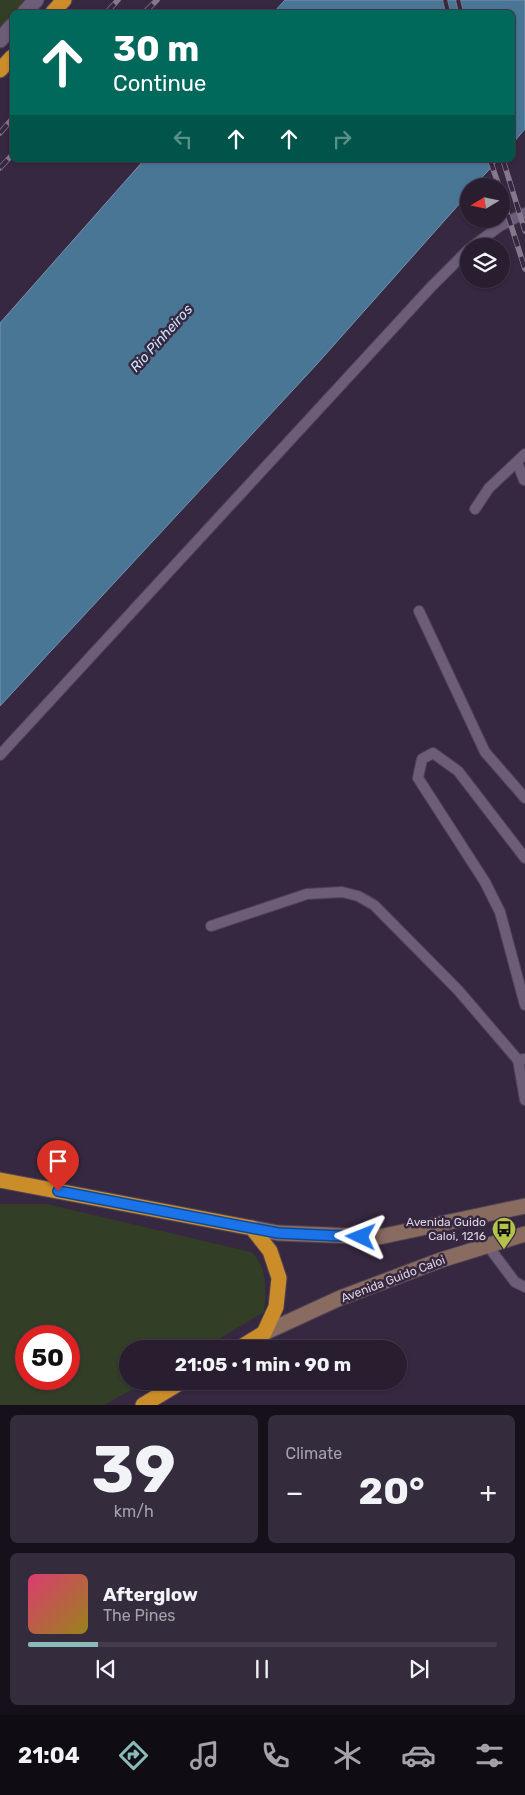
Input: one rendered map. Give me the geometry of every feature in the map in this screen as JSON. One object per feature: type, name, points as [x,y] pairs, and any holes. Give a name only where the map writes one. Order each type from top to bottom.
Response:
[{"type":"highway","points":[[55,10],[64,0]]},
{"type":"highway","points":[[0,70],[10,58]]},
{"type":"highway","points":[[0,1180],[252,1228],[270,1251],[279,1278],[276,1307],[264,1333],[253,1340]]},
{"type":"highway","points":[[151,1402],[169,1390]]},
{"type":"main road","points":[[252,1228],[278,1233],[379,1238],[525,1206]]},
{"type":"main road","name":"Avenida Guido Caloi","points":[[264,1333],[340,1298],[441,1260],[525,1234]]},
{"type":"street","points":[[27,10],[36,0]]},
{"type":"street","points":[[0,40],[10,28]]},
{"type":"lane","points":[[484,238],[500,226],[525,213]]},
{"type":"lane","points":[[0,756],[432,286],[460,259]]},
{"type":"lane","points":[[521,458],[524,480]]},
{"type":"lane","points":[[475,509],[490,488],[521,458]]},
{"type":"lane","points":[[419,611],[485,752],[525,798]]},
{"type":"lane","points":[[525,858],[458,771],[433,753],[422,759],[418,778],[485,882],[500,912],[525,1005]]},
{"type":"lane","points":[[211,926],[307,894],[342,892],[358,896],[374,905],[458,990],[522,1059],[525,1100]]},
{"type":"lane","points":[[488,1246],[516,1282],[525,1287]]},
{"type":"green space","points":[[0,0],[34,0],[25,10],[10,10],[10,26],[0,37]]},
{"type":"green space","points":[[0,1204],[47,1204],[251,1252],[257,1257],[265,1279],[264,1312],[217,1340],[119,1340],[119,1390],[132,1390],[104,1405],[0,1405]]},
{"type":"water","points":[[285,0],[525,0],[525,129],[515,141],[515,10],[276,10]]},
{"type":"water","name":"Rio Pinheiros","points":[[142,162],[496,162],[481,178],[460,178],[460,203],[317,364],[0,706],[0,323]]},
{"type":"railway","points":[[109,10],[118,0]]},
{"type":"railway","points":[[147,10],[157,0]]},
{"type":"railway","points":[[445,0],[448,10]]},
{"type":"railway","points":[[458,0],[460,10]]},
{"type":"railway","points":[[0,133],[10,121]]},
{"type":"railway","points":[[0,168],[10,157]]},
{"type":"railway","points":[[491,162],[496,178]]},
{"type":"railway","points":[[504,162],[525,231]]},
{"type":"railway","points":[[510,222],[525,269]]},
{"type":"place","name":"Avenida Guido Caloi, 1216","points":[[504,1250]]},
{"type":"route","points":[[58,1191],[278,1233],[361,1237]]}]
